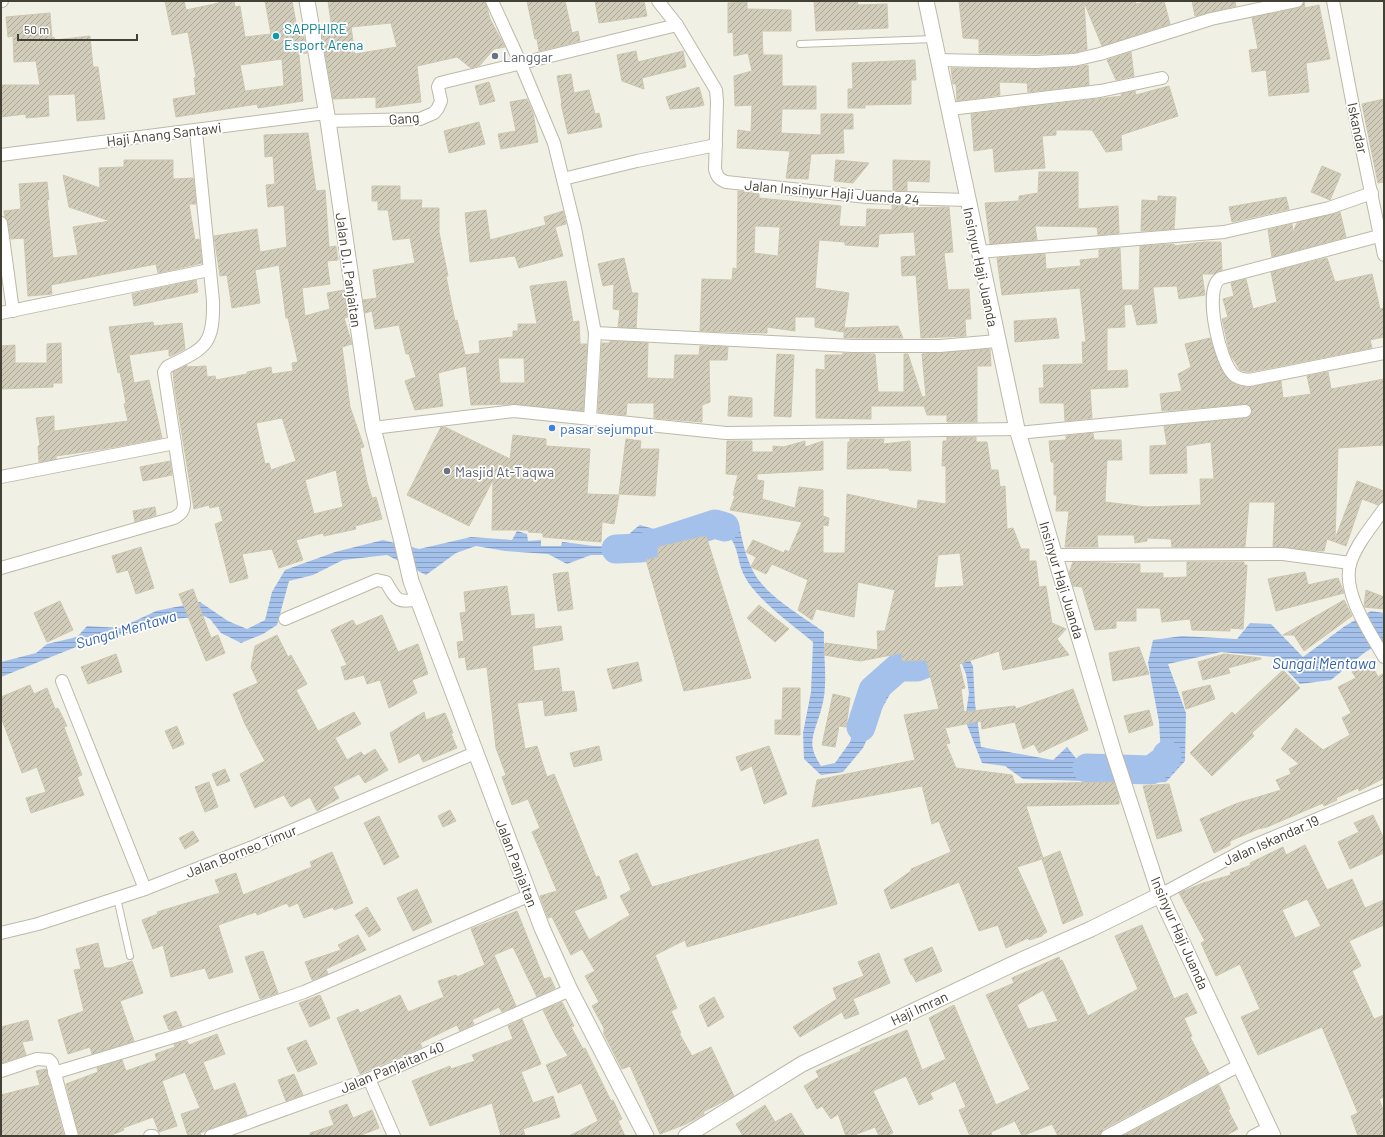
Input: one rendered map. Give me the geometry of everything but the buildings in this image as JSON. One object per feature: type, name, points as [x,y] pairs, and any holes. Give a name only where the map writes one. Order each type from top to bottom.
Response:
[{"type":"street","name":"Jalan D.I. Panjaitan","points":[[307,1],[327,117],[372,428],[411,581]]},
{"type":"street","points":[[492,1],[520,62],[554,143],[564,179],[581,256],[595,333],[590,419]]},
{"type":"street","points":[[564,179],[637,161],[716,145],[716,90],[677,25],[658,1]]},
{"type":"street","name":"Insinyur Haji Juanda","points":[[926,1],[936,39],[938,60],[950,109],[997,341],[1017,431],[1114,754],[1160,894],[1271,1132]]},
{"type":"street","points":[[938,60],[1036,62],[1074,60],[1100,54],[1211,19],[1297,1]]},
{"type":"street","name":"Iskandar","points":[[1333,1],[1384,255]]},
{"type":"street","points":[[520,62],[677,25]]},
{"type":"street","name":"Gang","points":[[327,117],[420,119],[434,113],[438,108],[441,101],[438,87],[440,82],[520,62]]},
{"type":"street","points":[[950,109],[1100,91],[1162,78]]},
{"type":"street","name":"Haji Anang Santawi","points":[[1,155],[196,131],[327,117]]},
{"type":"street","points":[[1,568],[174,518],[181,514],[184,503],[164,372],[167,367],[197,352],[207,343],[213,321],[213,301],[196,131]]},
{"type":"street","name":"Jalan Insinyur Haji Juanda 24","points":[[716,145],[716,176],[720,180],[726,182],[867,197],[968,200]]},
{"type":"street","points":[[979,252],[1224,232],[1329,208],[1372,193]]},
{"type":"street","points":[[1,223],[13,311]]},
{"type":"street","points":[[1379,236],[1221,278],[1217,280],[1212,296],[1214,319],[1222,351],[1233,375],[1237,377],[1248,380],[1384,353]]},
{"type":"street","points":[[1,313],[209,270]]},
{"type":"street","points":[[595,333],[852,346],[940,346],[997,341]]},
{"type":"street","points":[[372,428],[430,422],[503,411],[525,411],[694,431],[733,433],[1059,431],[1244,411]]},
{"type":"street","points":[[1,477],[175,443]]},
{"type":"street","points":[[1384,509],[1350,562],[1349,579],[1354,601],[1384,657]]},
{"type":"street","points":[[1055,555],[1283,554],[1350,562]]},
{"type":"street","points":[[285,619],[377,580],[386,582],[396,599],[401,601],[417,599]]},
{"type":"street","name":"Jalan Panjaitan","points":[[411,581],[528,896],[570,990],[646,1136]]},
{"type":"street","points":[[62,681],[145,889]]},
{"type":"street","name":"Jalan Borneo Timur","points":[[1,933],[38,924],[145,889],[256,846],[475,753]]},
{"type":"street","name":"Jalan Iskandar 19","points":[[1160,894],[1248,848],[1384,790]]},
{"type":"street","name":"Haji Imran","points":[[686,1136],[802,1064],[1015,963],[1092,929],[1160,894]]},
{"type":"street","points":[[54,1073],[186,1032],[304,992],[528,896]]},
{"type":"street","name":"Jalan Panjaitan 40","points":[[211,1136],[369,1079],[570,990]]},
{"type":"street","points":[[1,1071],[37,1059],[49,1060],[52,1063],[72,1136]]},
{"type":"street","points":[[1107,1136],[1240,1065]]},
{"type":"street","points":[[369,1079],[394,1136]]},
{"type":"street","points":[[1253,1136],[1271,1132]]},
{"type":"lane","points":[[800,44],[936,39]]},
{"type":"lane","points":[[117,898],[130,956]]},
{"type":"water","points":[[710,518],[739,525],[747,557],[756,577],[773,595],[824,632],[825,691],[812,744],[816,758],[821,766],[835,763],[850,742],[854,727],[872,691],[899,667],[938,653],[966,653],[973,666],[975,703],[981,747],[1053,760],[1067,747],[1079,762],[1111,761],[1117,782],[1023,779],[1005,766],[982,763],[965,720],[969,693],[966,674],[962,664],[957,661],[929,668],[894,687],[876,719],[863,748],[843,772],[821,775],[804,759],[803,733],[811,692],[813,642],[774,610],[756,592],[743,573],[734,544],[727,535],[721,531],[713,529],[704,531],[686,539],[688,523]]},
{"type":"water","name":"Sungai Mentawa","points":[[640,525],[654,529],[655,556],[644,558],[644,561],[630,560],[620,555],[591,555],[567,564],[548,554],[505,551],[476,546],[456,553],[426,575],[387,555],[343,560],[313,575],[289,581],[277,625],[263,634],[241,643],[221,633],[210,619],[204,616],[164,620],[133,631],[76,647],[1,677],[1,662],[36,653],[47,644],[77,637],[87,626],[120,628],[156,611],[200,602],[228,621],[247,629],[265,620],[272,592],[285,570],[335,552],[383,540],[419,549],[471,537],[512,540],[517,531],[527,534],[528,541],[541,540],[541,546],[561,546],[562,542],[593,546],[609,546],[616,545],[621,542]]},
{"type":"water","name":"Sungai Mentawa","points":[[1371,611],[1384,613],[1384,641],[1364,653],[1331,680],[1300,684],[1274,657],[1221,652],[1168,664],[1186,713],[1185,761],[1166,782],[1139,783],[1133,764],[1154,768],[1161,755],[1159,722],[1148,663],[1153,640],[1182,636],[1237,639],[1250,623],[1271,624],[1303,657],[1345,626]]},
{"type":"waterway","name":"Sungai Mentawa","points":[[616,549],[641,548],[715,524],[725,527]]},
{"type":"waterway","name":"Sungai Mentawa","points":[[861,727],[873,690],[899,667],[917,667],[935,660]]},
{"type":"waterway","name":"Sungai Mentawa","points":[[1087,768],[1151,770],[1166,759],[1167,755]]},
{"type":"place","name":"SAPPHIRE Esport Arena","points":[[276,36]]},
{"type":"place","name":"Langgar","points":[[495,56]]},
{"type":"place","name":"pasar sejumput","points":[[552,428]]},
{"type":"place","name":"Masjid At-Taqwa","points":[[447,471]]}]
